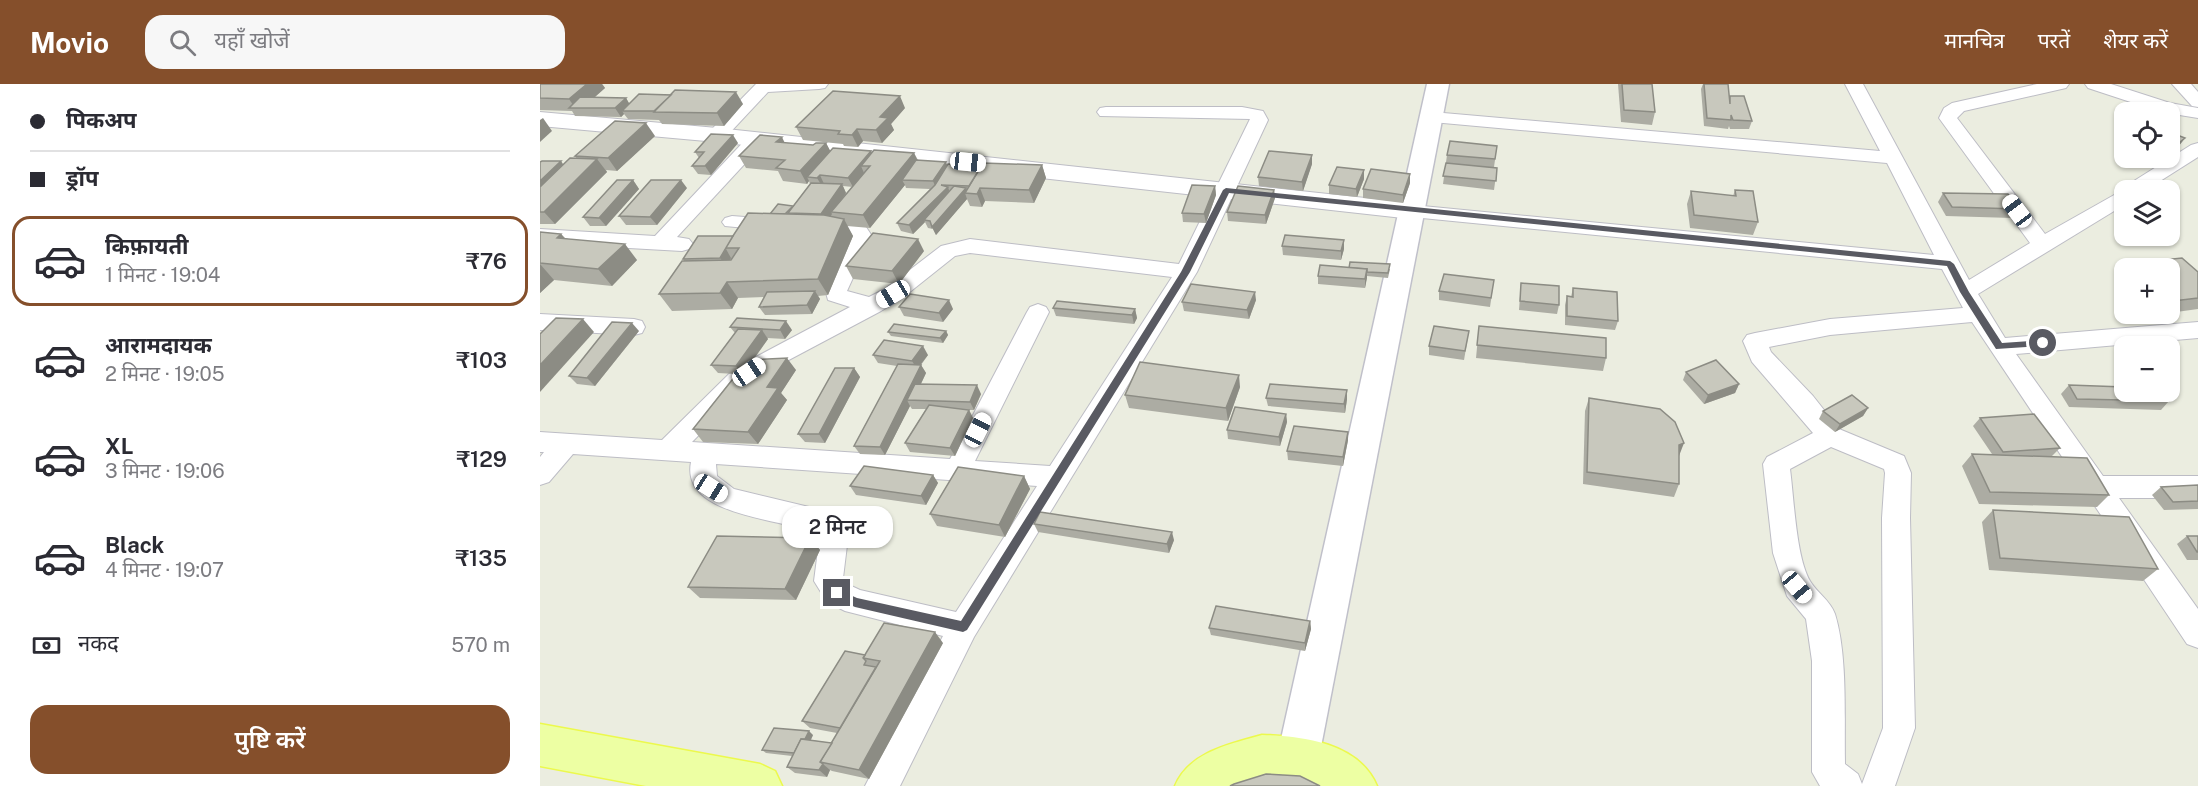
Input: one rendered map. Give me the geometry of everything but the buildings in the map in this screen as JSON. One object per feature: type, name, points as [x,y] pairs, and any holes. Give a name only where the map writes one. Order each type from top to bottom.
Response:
[{"type":"main road","points":[[1298,757],[1438,84]]},
{"type":"main road","points":[[540,744],[717,782],[760,786]]},
{"type":"main road","points":[[1197,786],[1227,766],[1262,756],[1298,757],[1331,768],[1355,786]]},
{"type":"street","points":[[660,243],[741,138],[765,85],[819,84]]},
{"type":"street","points":[[1854,84],[1978,314],[2198,634]]},
{"type":"street","points":[[2043,246],[1948,118],[1950,112],[1958,107],[2060,84]]},
{"type":"street","points":[[2094,84],[2167,108],[2198,113]]},
{"type":"street","points":[[2181,84],[2198,102]]},
{"type":"street","points":[[882,786],[963,627],[1055,477],[1186,272],[1259,120],[1257,115],[1242,112],[1106,112]]},
{"type":"street","points":[[1432,117],[1893,158]]},
{"type":"street","points":[[540,119],[741,138],[1412,211],[1950,264]]},
{"type":"street","points":[[2152,180],[2193,158]]},
{"type":"street","points":[[1965,292],[2114,202]]},
{"type":"street","points":[[732,222],[859,232],[862,236],[836,289],[836,295],[873,306]]},
{"type":"street","points":[[540,236],[682,244]]},
{"type":"street","points":[[666,452],[738,380],[760,365],[893,294],[948,251],[970,246],[1186,272]]},
{"type":"street","points":[[958,469],[1038,312]]},
{"type":"street","points":[[1878,786],[1899,728],[1896,530],[1898,473],[1895,463],[1830,436],[1804,403],[1760,356],[1755,341],[1830,327],[1978,314]]},
{"type":"street","points":[[540,322],[634,327]]},
{"type":"street","points":[[1999,347],[2198,330]]},
{"type":"street","points":[[1830,436],[1776,464],[1787,553],[1797,587],[1820,614],[1827,661],[1829,772],[1846,786]]},
{"type":"street","points":[[540,442],[1055,477]]},
{"type":"street","points":[[540,475],[567,444]]},
{"type":"street","points":[[705,453],[703,475],[711,488],[726,497],[799,514],[836,529],[828,580],[837,593],[855,602],[963,627]]},
{"type":"street","points":[[2097,487],[2198,487]]},
{"type":"route","points":[[837,593],[855,602],[963,627],[1055,477],[1186,272],[1226,190],[1412,211],[1950,264],[1999,347],[2043,343]]}]
